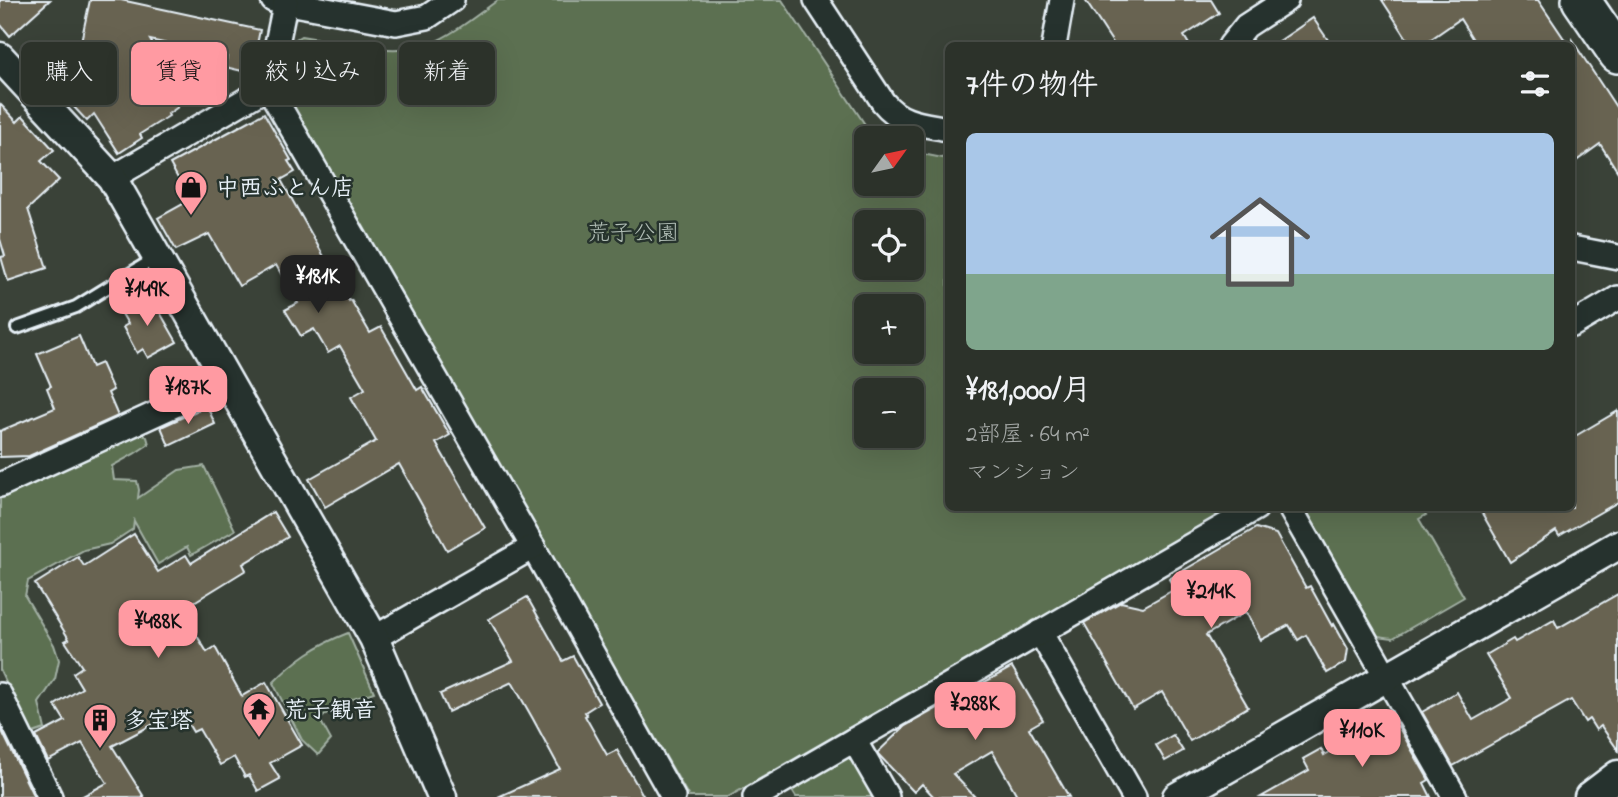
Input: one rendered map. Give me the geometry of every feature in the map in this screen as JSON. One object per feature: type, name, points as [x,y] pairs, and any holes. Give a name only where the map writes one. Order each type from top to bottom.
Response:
[{"type":"main road","points":[[1581,0],[1618,54]]},
{"type":"street","points":[[275,42],[282,1],[396,23],[427,17],[452,0]]},
{"type":"street","points":[[816,0],[894,115],[945,128]]},
{"type":"street","points":[[1055,42],[1062,0]]},
{"type":"street","points":[[1233,42],[1246,26],[1286,0]]},
{"type":"street","points":[[0,57],[112,178],[373,638],[442,797]]},
{"type":"street","points":[[112,178],[241,103]]},
{"type":"street","points":[[278,105],[533,547],[673,797]]},
{"type":"street","points":[[1575,249],[1618,257]]},
{"type":"street","points":[[1575,323],[1618,298]]},
{"type":"street","points":[[0,485],[227,381]]},
{"type":"street","points":[[755,797],[1251,511]]},
{"type":"street","points":[[1292,511],[1455,797]]},
{"type":"street","points":[[1177,797],[1618,545]]},
{"type":"street","points":[[373,638],[533,547]]},
{"type":"street","points":[[1040,632],[1134,797]]},
{"type":"street","points":[[0,695],[50,797]]},
{"type":"street","points":[[854,740],[887,797]]},
{"type":"street","points":[[1589,797],[1618,775]]},
{"type":"lane","points":[[17,328],[76,307],[157,257]]},
{"type":"green space","name":"荒子公園","points":[[498,0],[782,0],[866,126],[854,126],[854,196],[924,196],[924,154],[945,158],[945,511],[1228,511],[728,797],[689,797],[292,105],[385,105],[385,49],[399,49],[399,105],[495,105],[495,42],[433,42]]},
{"type":"green space","name":"荒子公園","points":[[301,36],[336,42],[291,42]]},
{"type":"green space","points":[[141,432],[147,437],[149,444],[112,466],[114,480],[137,481],[138,498],[179,470],[204,466],[235,530],[191,555],[187,547],[158,564],[134,521],[133,529],[110,544],[84,550],[28,581],[25,596],[54,645],[59,660],[55,679],[39,703],[45,729],[30,734],[0,670],[0,496]]},
{"type":"green space","points":[[1307,511],[1423,511],[1426,515],[1419,519],[1464,597],[1393,638],[1378,636]]},
{"type":"green space","points":[[348,633],[374,692],[335,705],[320,720],[331,740],[318,755],[302,740],[273,683],[290,667],[326,642]]},
{"type":"green space","points":[[847,757],[856,760],[877,797],[796,797],[791,789]]},
{"type":"building","points":[[0,0],[50,0],[10,36],[0,24]]},
{"type":"building","points":[[90,0],[121,0],[260,30],[257,42],[241,42],[241,71],[227,67],[227,42],[131,42],[131,105],[178,107],[168,114],[169,116],[140,134],[142,138],[119,153],[94,114],[87,121],[72,105],[117,105],[117,42],[81,42]]},
{"type":"building","points":[[1085,0],[1211,0],[1219,13],[1184,36],[1188,42],[1112,42]]},
{"type":"building","points":[[1382,0],[1538,0],[1566,42],[1474,42],[1460,19],[1427,42],[1409,42]]},
{"type":"building","points":[[1313,18],[1329,42],[1278,42]]},
{"type":"building","points":[[1575,45],[1618,110],[1618,172],[1600,144],[1575,162]]},
{"type":"building","points":[[0,104],[17,122],[23,116],[54,150],[41,161],[59,180],[28,209],[47,268],[8,281],[1,257],[5,256],[0,239]]},
{"type":"building","points":[[264,113],[295,172],[281,180],[349,301],[351,300],[370,333],[381,327],[417,390],[422,387],[450,435],[436,443],[485,528],[447,550],[399,464],[325,507],[309,479],[376,441],[351,397],[365,389],[340,346],[328,353],[314,329],[301,336],[285,310],[298,303],[276,265],[239,286],[209,234],[176,250],[158,218],[190,200],[170,164]]},
{"type":"building","points":[[150,295],[177,342],[148,358],[143,349],[137,353],[123,327],[128,324],[121,312]]},
{"type":"building","points":[[79,336],[92,367],[101,363],[113,390],[108,393],[118,416],[29,456],[0,457],[0,431],[55,408],[47,388],[51,386],[37,354]]},
{"type":"building","points":[[207,406],[215,424],[169,446],[161,427]]},
{"type":"building","points":[[1618,411],[1618,502],[1559,536],[1556,531],[1510,562],[1481,511],[1575,511],[1575,436]]},
{"type":"building","points":[[273,512],[288,537],[243,564],[246,570],[181,610],[207,652],[215,647],[242,696],[266,682],[302,745],[270,763],[280,779],[258,791],[249,775],[245,777],[234,757],[220,765],[199,729],[193,732],[180,710],[112,746],[144,797],[81,797],[107,783],[82,743],[48,761],[36,736],[65,721],[55,705],[82,688],[73,673],[82,667],[65,641],[69,639],[35,584],[78,557],[84,566],[134,534],[158,572],[186,555],[191,563]]},
{"type":"building","points":[[1256,528],[1276,534],[1306,588],[1310,586],[1348,649],[1346,662],[1327,673],[1306,635],[1298,640],[1289,625],[1261,640],[1246,612],[1206,635],[1248,707],[1190,741],[1162,692],[1133,709],[1084,623],[1121,602],[1143,607],[1175,589],[1169,579]]},
{"type":"building","points":[[1618,594],[1618,750],[1601,726],[1596,730],[1589,719],[1585,722],[1571,700],[1453,766],[1422,712],[1457,692],[1473,720],[1512,698],[1486,655],[1554,620],[1558,628]]},
{"type":"building","points":[[527,597],[563,661],[573,656],[599,703],[585,712],[585,716],[607,755],[617,750],[644,797],[498,797],[560,769],[512,682],[448,712],[440,694],[513,661],[489,619]]},
{"type":"building","points":[[1012,667],[1043,720],[1029,728],[1069,797],[1018,797],[992,751],[953,774],[975,797],[934,797],[922,784],[914,792],[877,753],[905,726]]},
{"type":"building","points":[[1387,719],[1393,728],[1398,726],[1429,780],[1424,783],[1431,797],[1261,797],[1309,770],[1303,759],[1321,749],[1324,755]]},
{"type":"building","points":[[0,727],[34,797],[0,797]]},
{"type":"building","points":[[1173,735],[1183,751],[1165,761],[1156,745]]},
{"type":"place","name":"中西ふとん店","points":[[191,217]]},
{"type":"place","name":"荒子観音","points":[[259,739]]},
{"type":"place","name":"多宝塔","points":[[100,750]]}]
